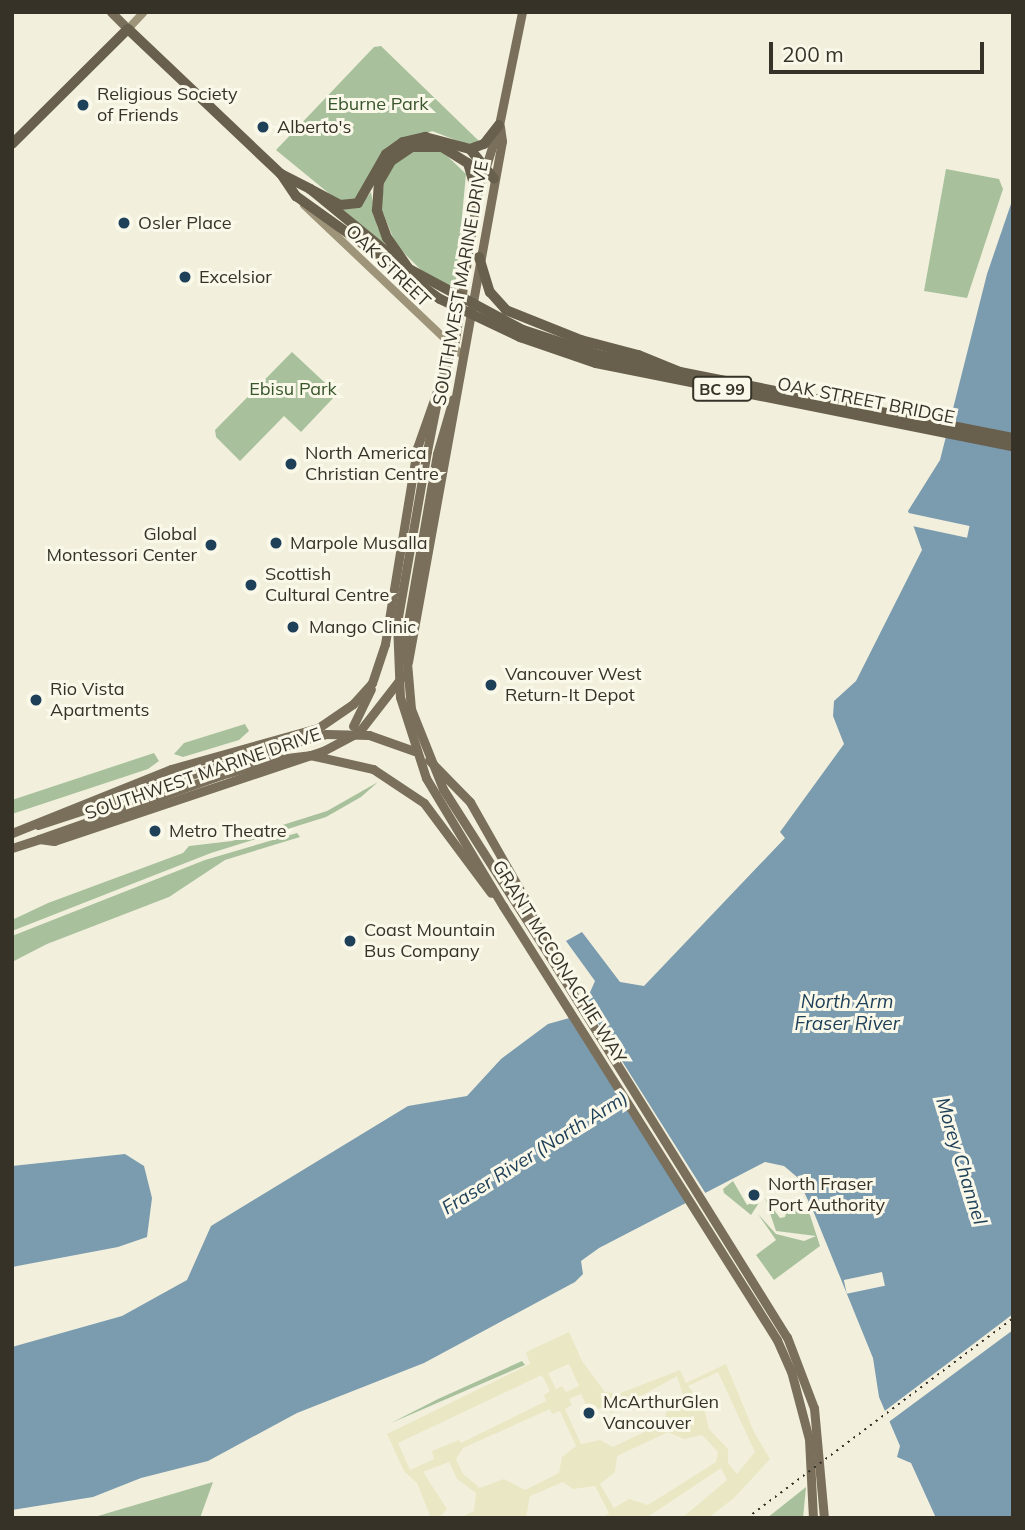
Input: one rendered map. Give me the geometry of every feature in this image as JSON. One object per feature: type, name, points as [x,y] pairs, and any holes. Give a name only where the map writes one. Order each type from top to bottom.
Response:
[{"type":"highway","points":[[12,144],[128,29]]},
{"type":"highway","name":"OAK STREET","points":[[128,29],[281,174],[296,196],[405,268]]},
{"type":"highway","points":[[470,149],[484,144],[499,125]]},
{"type":"highway","points":[[310,189],[340,205],[351,206],[364,197],[381,160],[403,142],[437,137],[470,149],[494,179]]},
{"type":"highway","points":[[405,268],[382,228],[377,210],[379,183],[391,161],[412,147],[442,147],[468,163],[477,195]]},
{"type":"highway","name":"OAK STREET","points":[[281,174],[310,189],[405,268]]},
{"type":"highway","points":[[480,257],[490,292],[506,310],[548,329],[648,358],[680,372]]},
{"type":"highway","name":"OAK STREET BRIDGE","points":[[405,268],[523,330],[599,355],[1013,439]]},
{"type":"highway","name":"OAK STREET BRIDGE","points":[[405,268],[478,319],[596,363],[1013,446]]},
{"type":"main road","name":"OAK STREET","points":[[111,12],[128,29]]},
{"type":"main road","points":[[128,29],[144,12]]},
{"type":"main road","name":"SOUTHWEST MARINE DRIVE","points":[[12,833],[33,826],[47,816],[171,769],[317,728],[353,704],[372,683],[385,644],[417,447],[429,407],[438,394],[452,347],[477,195],[499,125],[522,12]]},
{"type":"main road","name":"SOUTHWEST MARINE DRIVE","points":[[12,848],[39,839],[54,841],[302,759],[346,741],[368,723],[398,685],[411,650],[446,464],[453,399],[502,141],[499,125]]},
{"type":"main road","name":"OAK STREET","points":[[296,196],[462,355]]},
{"type":"main road","name":"GRANT MCCONACHIE WAY","points":[[438,394],[397,623],[400,696],[426,778],[503,906],[765,1317],[791,1371],[817,1461],[813,1518]]},
{"type":"main road","name":"GRANT MCCONACHIE WAY","points":[[453,399],[438,454],[405,639],[413,717],[443,789],[774,1312],[814,1408],[824,1518]]},
{"type":"main road","points":[[353,726],[372,683]]},
{"type":"main road","points":[[33,826],[219,770],[326,734],[369,735],[416,751],[446,774],[470,802],[549,945],[557,968]]},
{"type":"main road","points":[[39,839],[219,770],[310,755],[358,763],[387,775],[439,819],[503,906]]},
{"type":"green space","name":"Eburne Park","points":[[381,46],[481,143],[466,144],[432,131],[381,155],[362,192],[354,201],[337,200],[276,150],[374,47]]},
{"type":"green space","points":[[414,150],[442,151],[466,174],[455,291],[421,270],[396,245],[381,208],[385,176],[394,163]]},
{"type":"green space","points":[[946,169],[999,179],[1003,189],[967,298],[924,291]]},
{"type":"green space","points":[[371,192],[377,226],[385,244],[338,210],[359,207]]},
{"type":"green space","name":"Ebisu Park","points":[[292,352],[337,394],[301,432],[284,416],[240,461],[216,437],[215,430]]},
{"type":"green space","points":[[245,724],[249,731],[239,740],[183,757],[174,754],[184,743]]},
{"type":"green space","points":[[154,753],[159,761],[148,769],[12,814],[12,800]]},
{"type":"green space","points":[[378,782],[361,797],[326,817],[211,853],[12,931],[12,920],[48,903],[183,853],[189,846],[232,841],[327,811]]},
{"type":"green space","points":[[297,833],[300,837],[225,860],[169,897],[47,944],[12,962],[12,936],[205,860]]},
{"type":"green space","points":[[733,1181],[747,1205],[762,1198],[751,1215],[724,1193],[723,1189]]},
{"type":"green space","points":[[765,1198],[780,1218],[785,1217],[787,1209],[809,1212],[820,1246],[774,1280],[756,1255],[776,1240],[758,1214],[776,1234],[804,1241],[816,1236],[776,1231]]},
{"type":"green space","points":[[522,1361],[525,1365],[391,1423],[438,1399]]},
{"type":"green space","points":[[213,1482],[200,1518],[91,1518]]},
{"type":"green space","points":[[806,1487],[803,1518],[767,1518]]},
{"type":"shaded area","points":[[569,1332],[582,1361],[605,1392],[618,1394],[680,1370],[686,1383],[726,1364],[754,1432],[770,1459],[734,1498],[708,1518],[682,1518],[727,1480],[721,1468],[646,1518],[603,1518],[609,1513],[595,1486],[573,1489],[563,1482],[530,1496],[526,1518],[459,1518],[474,1511],[476,1493],[457,1479],[449,1462],[423,1472],[447,1509],[439,1518],[431,1518],[417,1483],[404,1471],[387,1434],[530,1364],[526,1352]],"holes":[[[569,1364],[579,1386],[566,1392],[562,1386],[556,1389],[548,1373]],[[718,1372],[755,1452],[737,1474],[728,1463],[728,1449],[709,1429],[703,1403],[688,1386]],[[542,1375],[550,1391],[544,1395],[546,1401],[461,1443],[459,1440],[432,1451],[434,1459],[410,1470],[398,1443]],[[677,1376],[683,1395],[669,1405],[663,1423],[613,1447],[600,1440],[581,1444],[565,1409],[572,1405],[569,1399],[581,1394],[590,1413],[607,1405],[611,1413]],[[550,1409],[552,1414],[560,1411],[576,1446],[562,1457],[559,1473],[525,1490],[504,1479],[480,1488],[463,1474],[456,1459],[463,1448]],[[668,1432],[684,1439],[702,1435],[718,1452],[716,1462],[648,1505],[629,1499],[614,1508],[600,1484],[615,1472],[617,1456]]]},
{"type":"water","name":"North Arm Fraser River","points":[[1013,198],[1013,1518],[936,1518],[911,1463],[897,1457],[900,1446],[879,1397],[873,1358],[797,1177],[784,1166],[765,1162],[599,1248],[581,1261],[583,1274],[575,1282],[424,1363],[297,1413],[208,1461],[141,1478],[93,1497],[12,1510],[12,1347],[122,1316],[187,1280],[211,1226],[408,1106],[467,1096],[501,1059],[548,1024],[580,1015],[595,981],[566,941],[582,932],[620,982],[644,986],[785,838],[780,832],[844,744],[833,716],[834,701],[856,681],[922,550],[908,511],[940,460],[987,274]]},
{"type":"water","points":[[125,1154],[144,1166],[152,1198],[147,1237],[118,1247],[12,1267],[12,1166]]},
{"type":"pier","points":[[904,512],[970,526],[967,538],[902,524]]},
{"type":"pier","points":[[584,998],[706,1194],[687,1204],[567,1015],[578,1012]]},
{"type":"pier","points":[[882,1272],[885,1286],[847,1294],[844,1280]]},
{"type":"pier","points":[[1013,1314],[1013,1330],[886,1424],[882,1413]]},
{"type":"railway","points":[[747,1518],[1013,1318]]},
{"type":"place","name":"Religious Society of Friends","points":[[83,105]]},
{"type":"place","name":"Alberto's","points":[[263,127]]},
{"type":"place","name":"Osler Place","points":[[124,223]]},
{"type":"place","name":"Excelsior","points":[[185,277]]},
{"type":"place","name":"North America Christian Centre","points":[[291,464]]},
{"type":"place","name":"Marpole Musalla","points":[[276,543]]},
{"type":"place","name":"Global Montessori Center","points":[[211,545]]},
{"type":"place","name":"Scottish Cultural Centre","points":[[251,585]]},
{"type":"place","name":"Mango Clinic","points":[[293,627]]},
{"type":"place","name":"Vancouver West Return-It Depot","points":[[491,685]]},
{"type":"place","name":"Rio Vista Apartments","points":[[36,700]]},
{"type":"place","name":"Metro Theatre","points":[[155,831]]},
{"type":"place","name":"Coast Mountain Bus Company","points":[[350,941]]},
{"type":"place","name":"North Fraser Port Authority","points":[[754,1195]]},
{"type":"place","name":"McArthurGlen Vancouver","points":[[589,1413]]},
{"type":"water label","name":"Fraser River (North Arm)","points":[[535,1153]]},
{"type":"water label","name":"Morey Channel","points":[[961,1161]]}]
